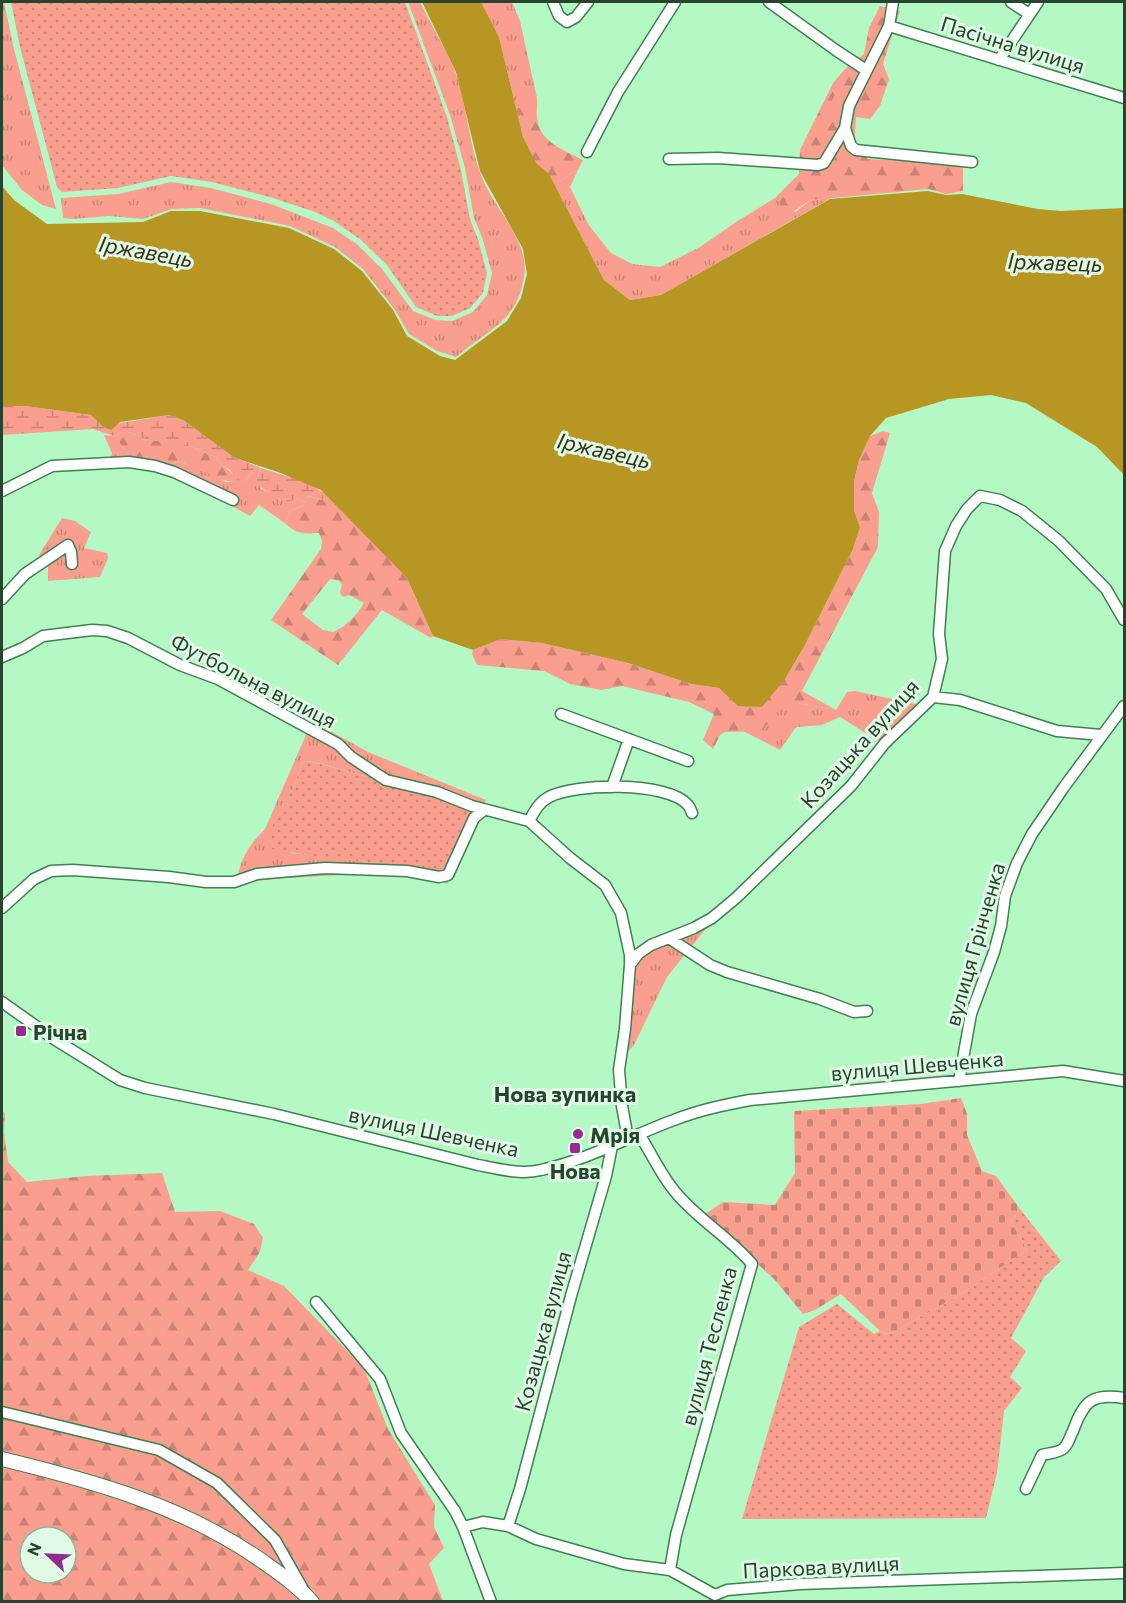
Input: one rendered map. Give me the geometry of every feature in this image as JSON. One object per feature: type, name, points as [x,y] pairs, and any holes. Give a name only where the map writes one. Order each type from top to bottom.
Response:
[{"type":"main road","points":[[2,1460],[47,1470],[140,1497],[204,1524],[243,1547],[281,1574],[310,1600]]},
{"type":"street","points":[[553,2],[559,16],[567,22],[576,17],[588,2]]},
{"type":"street","points":[[587,152],[618,92],[675,2]]},
{"type":"street","points":[[769,2],[866,70]]},
{"type":"street","points":[[669,159],[718,158],[818,165],[828,158],[845,128],[849,106],[889,26],[893,2]]},
{"type":"street","points":[[1011,2],[1029,14]]},
{"type":"street","points":[[999,60],[1038,2]]},
{"type":"street","name":"Пасічна вулиця","points":[[889,26],[1125,98]]},
{"type":"street","points":[[845,128],[851,146],[856,150],[972,162]]},
{"type":"street","points":[[2,491],[52,466],[129,462],[174,472],[233,500]]},
{"type":"street","name":"Козацька вулиця","points":[[630,965],[638,954],[651,945],[712,918],[736,898],[852,786],[885,743],[933,697],[942,658],[939,634],[945,551],[956,526],[967,509],[980,496],[1000,500],[1022,511],[1059,541],[1106,589],[1125,620]]},
{"type":"street","points":[[2,599],[33,567],[68,545],[72,564]]},
{"type":"street","name":"Футбольна вулиця","points":[[2,657],[43,636],[92,630],[107,631],[128,638],[180,665],[218,680],[312,729],[338,744],[351,757],[386,780],[437,792],[484,810],[529,821]]},
{"type":"street","points":[[933,697],[960,700],[1057,731],[1101,735]]},
{"type":"street","name":"вулиця Грінченка","points":[[959,1081],[971,1014],[994,952],[1001,926],[1005,896],[1017,863],[1032,834],[1101,735],[1125,706]]},
{"type":"street","points":[[561,714],[688,761]]},
{"type":"street","points":[[612,787],[629,739]]},
{"type":"street","points":[[628,1139],[622,1107],[619,1070],[625,1029],[630,955],[621,913],[605,885],[570,858],[529,821],[538,805],[552,796],[612,787],[642,787],[660,791],[688,805],[692,813]]},
{"type":"street","points":[[2,908],[34,879],[51,871],[73,870],[206,882],[234,882],[257,874],[325,868],[407,871],[439,877],[448,875],[474,818],[484,810]]},
{"type":"street","points":[[669,938],[710,965],[727,972],[820,999],[854,1012],[867,1011]]},
{"type":"street","name":"вулиця Шевченка","points":[[2,1002],[54,1040],[120,1080],[145,1088],[274,1114],[502,1169],[541,1170],[612,1146],[707,1108],[750,1100],[1063,1071],[1125,1081]]},
{"type":"street","name":"вулиця Тесленка","points":[[639,1134],[676,1194],[740,1250],[752,1264],[676,1535],[670,1570]]},
{"type":"street","name":"Козацька вулиця","points":[[508,1526],[606,1176],[612,1146]]},
{"type":"street","points":[[315,1302],[380,1379],[401,1433],[455,1511],[463,1527],[491,1602]]},
{"type":"street","points":[[1026,1489],[1042,1455],[1062,1450],[1066,1446],[1077,1416],[1083,1407],[1099,1397],[1125,1398]]},
{"type":"street","points":[[2,1412],[159,1450],[217,1483],[275,1540],[310,1600]]},
{"type":"street","name":"Паркова вулиця","points":[[463,1527],[483,1522],[508,1526],[536,1539],[624,1564],[670,1570],[716,1598],[727,1590],[800,1584],[1125,1573]]},
{"type":"green space","points":[[2,2],[4,2],[56,209],[42,205],[22,190],[2,165]]},
{"type":"green space","points":[[11,2],[405,2],[447,117],[461,170],[470,219],[487,273],[483,293],[470,308],[452,316],[437,316],[416,307],[387,265],[361,240],[334,221],[273,198],[212,182],[171,176],[118,188],[62,192],[57,187],[20,47]]},
{"type":"green space","points":[[408,2],[420,2],[451,62],[460,86],[472,146],[481,176],[519,242],[525,265],[520,292],[508,315],[456,357],[437,351],[409,334],[395,310],[363,269],[335,247],[290,226],[200,208],[172,209],[143,219],[109,216],[63,218],[61,198],[118,194],[171,182],[211,188],[271,204],[333,228],[358,245],[382,269],[413,311],[436,320],[452,321],[473,312],[487,295],[492,273],[474,218],[465,168],[450,115]]},
{"type":"green space","points":[[481,2],[512,2],[520,21],[537,98],[537,108],[516,108],[499,37]]},
{"type":"green space","points":[[880,6],[900,11],[883,64],[889,79],[880,106],[870,119],[856,117],[854,146],[868,159],[963,164],[963,191],[946,194],[929,189],[811,200],[783,218],[775,214],[781,205],[775,198],[799,174],[800,150],[833,83],[846,68],[864,54],[869,28]]},
{"type":"green space","points":[[839,86],[849,91],[839,114],[828,109]]},
{"type":"green space","points":[[516,108],[537,108],[540,128],[550,142],[583,160],[578,170],[554,184],[531,157]]},
{"type":"green space","points":[[578,170],[570,187],[588,224],[611,253],[632,264],[660,267],[700,247],[775,198],[795,212],[811,200],[831,198],[661,295],[630,300],[604,280],[554,184]]},
{"type":"green space","points":[[2,406],[25,406],[91,415],[102,426],[169,415],[183,420],[235,458],[257,466],[245,481],[239,482],[216,457],[178,443],[148,440],[128,432],[121,432],[114,436],[93,429],[2,435]]},
{"type":"green space","points":[[883,431],[890,433],[872,493],[879,512],[878,547],[802,691],[836,710],[785,703],[762,731],[725,732],[720,735],[713,749],[703,740],[714,714],[689,702],[622,686],[601,690],[570,684],[544,671],[477,665],[472,654],[473,650],[501,639],[542,643],[628,663],[691,684],[719,688],[738,705],[785,679],[805,645],[853,549],[860,527],[854,510],[854,481],[859,460],[870,436]]},
{"type":"green space","points":[[121,432],[128,432],[148,440],[178,442],[216,457],[236,476],[239,482],[223,480],[176,461],[160,473],[131,468],[132,458],[114,436]]},
{"type":"green space","points":[[104,435],[114,436],[132,458],[131,468],[109,466],[112,453]]},
{"type":"green space","points":[[176,461],[198,468],[226,482],[245,481],[257,466],[261,468],[257,478],[261,489],[280,500],[297,499],[305,502],[302,506],[290,511],[286,524],[259,505],[250,516],[219,499],[160,473]]},
{"type":"green space","points":[[261,468],[308,483],[330,497],[322,500],[309,496],[305,502],[297,499],[284,502],[257,485]]},
{"type":"green space","points":[[309,496],[322,500],[330,497],[407,578],[433,636],[431,638],[382,610],[338,665],[271,620],[321,549],[322,541],[319,533],[301,533],[286,524],[290,511],[302,506]],"holes":[[[330,579],[338,580],[342,584],[340,593],[343,597],[349,595],[364,603],[351,620],[333,632],[323,630],[302,614]]]},
{"type":"green space","points":[[62,518],[75,521],[91,532],[84,548],[107,553],[108,558],[100,577],[48,581],[48,564],[39,555]]},
{"type":"green space","points":[[855,691],[930,707],[888,747],[840,717],[822,725],[796,727],[780,750],[743,731],[762,731],[784,703],[836,710],[847,692]]},
{"type":"green space","points":[[312,721],[368,752],[486,800],[469,841],[447,884],[417,876],[386,874],[280,879],[236,885],[245,854],[265,829]],"holes":[[[310,761],[383,781],[431,869],[291,853],[271,828],[294,787],[302,763]]]},
{"type":"green space","points":[[309,761],[432,794],[472,809],[447,871],[272,849],[271,828],[294,787],[302,763]]},
{"type":"green space","points":[[708,926],[667,977],[634,1045],[627,1053],[630,995],[636,962],[655,945]]},
{"type":"green space","points":[[961,1098],[967,1114],[967,1135],[982,1171],[996,1176],[1020,1209],[1011,1221],[1027,1250],[961,1294],[892,1333],[887,1334],[880,1331],[841,1294],[815,1310],[803,1314],[775,1280],[705,1214],[723,1202],[775,1205],[795,1173],[794,1111],[921,1104]]},
{"type":"green space","points":[[2,1111],[5,1113],[4,1132],[8,1162],[27,1182],[86,1176],[162,1173],[175,1212],[220,1211],[254,1224],[263,1238],[260,1252],[248,1270],[284,1286],[364,1368],[388,1429],[435,1505],[434,1527],[444,1548],[429,1564],[443,1601],[2,1601]]},
{"type":"green space","points":[[1020,1209],[1061,1261],[1044,1277],[1011,1338],[1026,1351],[1010,1377],[1022,1388],[1004,1411],[997,1473],[986,1518],[742,1519],[799,1327],[837,1304],[874,1334],[880,1331],[887,1334],[892,1333],[961,1294],[1027,1250],[1011,1221]]},
{"type":"water","name":"Іржавець","points":[[422,2],[481,2],[499,37],[523,137],[536,163],[549,174],[604,280],[630,300],[661,295],[830,199],[928,191],[946,195],[962,194],[1038,209],[1061,211],[1124,208],[1124,475],[1097,447],[1026,403],[991,395],[949,399],[886,418],[870,436],[859,460],[854,481],[854,510],[860,527],[853,549],[805,645],[785,679],[762,707],[738,706],[719,688],[691,684],[628,663],[542,643],[501,639],[473,650],[433,636],[407,578],[321,490],[278,472],[235,458],[183,420],[169,415],[120,422],[111,430],[102,426],[91,415],[25,406],[2,406],[2,186],[14,200],[47,224],[143,222],[171,211],[200,211],[289,228],[334,249],[362,271],[393,310],[407,336],[440,356],[455,360],[507,321],[521,298],[527,274],[523,249],[480,171],[456,72]]},
{"type":"place","name":"Річна","points":[[21,1031]]},
{"type":"place","name":"Мрія","points":[[578,1134]]},
{"type":"place","name":"Нова","points":[[575,1148]]},
{"type":"district","name":"Нова зупинка","points":[[565,1093]]}]
